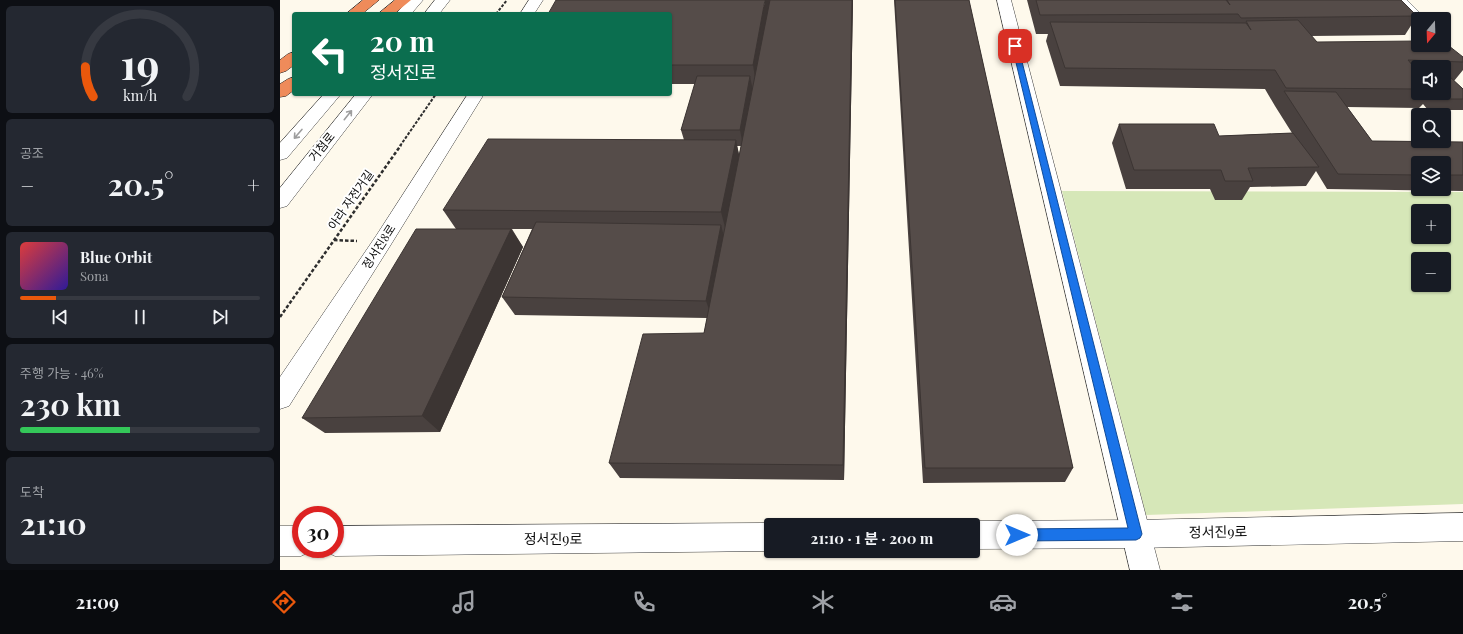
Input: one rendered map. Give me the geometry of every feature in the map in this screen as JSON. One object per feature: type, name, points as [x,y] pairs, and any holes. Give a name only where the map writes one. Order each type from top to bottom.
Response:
[{"type":"highway","points":[[356,12],[372,0]]},
{"type":"highway","points":[[389,12],[403,5]]},
{"type":"highway","points":[[280,68],[292,59]]},
{"type":"highway","points":[[280,92],[292,83]]},
{"type":"street","points":[[403,5],[416,0]]},
{"type":"street","points":[[433,12],[443,0]]},
{"type":"street","points":[[528,12],[536,0]]},
{"type":"street","points":[[1004,0],[1145,570]]},
{"type":"street","points":[[1399,0],[1412,12]]},
{"type":"street","points":[[280,154],[331,96]]},
{"type":"street","name":"거첨로","points":[[280,201],[363,96]]},
{"type":"street","name":"정서진8로","points":[[280,398],[383,241],[475,96]]},
{"type":"street","name":"정서진9로","points":[[980,536],[1136,534],[1463,526]]},
{"type":"street","name":"정서진9로","points":[[344,541],[764,537]]},
{"type":"street","points":[[280,541],[292,541]]},
{"type":"path","points":[[498,12],[507,0]]},
{"type":"path","name":"아라 자전거길","points":[[280,317],[435,96]]},
{"type":"green space","points":[[1062,191],[1411,192],[1411,196],[1451,196],[1451,192],[1463,192],[1463,504],[1146,515]]},
{"type":"building","points":[[556,0],[765,0],[753,65],[672,65],[672,12],[549,12]]},
{"type":"building","points":[[770,0],[852,0],[843,465],[609,463],[643,334],[704,333]]},
{"type":"building","points":[[895,0],[969,0],[1073,468],[925,468]]},
{"type":"building","points":[[1036,0],[1226,0],[1230,5],[1227,0],[1401,0],[1413,12],[1411,12],[1411,16],[1241,18],[1238,14],[1040,15]]},
{"type":"building","points":[[1298,20],[1317,42],[1411,41],[1411,52],[1451,52],[1451,48],[1463,57],[1463,62],[1451,62],[1451,60],[1408,60],[1411,64],[1411,89],[1286,88],[1275,70],[1065,68],[1050,22],[1246,23],[1251,30],[1246,21]]},
{"type":"building","points":[[697,76],[750,76],[740,130],[681,130]]},
{"type":"building","points":[[1451,78],[1463,89],[1463,99],[1451,99]]},
{"type":"building","points":[[1284,91],[1336,92],[1372,141],[1411,141],[1411,148],[1451,148],[1451,142],[1463,142],[1463,175],[1451,175],[1451,156],[1411,156],[1411,175],[1338,174]]},
{"type":"building","points":[[1119,124],[1214,124],[1219,136],[1293,133],[1319,167],[1248,168],[1253,181],[1225,181],[1221,170],[1134,170]]},
{"type":"building","points":[[488,139],[736,140],[721,212],[443,210]]},
{"type":"building","points":[[536,222],[721,225],[706,301],[502,297]]},
{"type":"building","points":[[416,229],[511,229],[422,416],[302,418]]},
{"type":"route","points":[[1015,46],[1136,534],[1017,535]]}]
